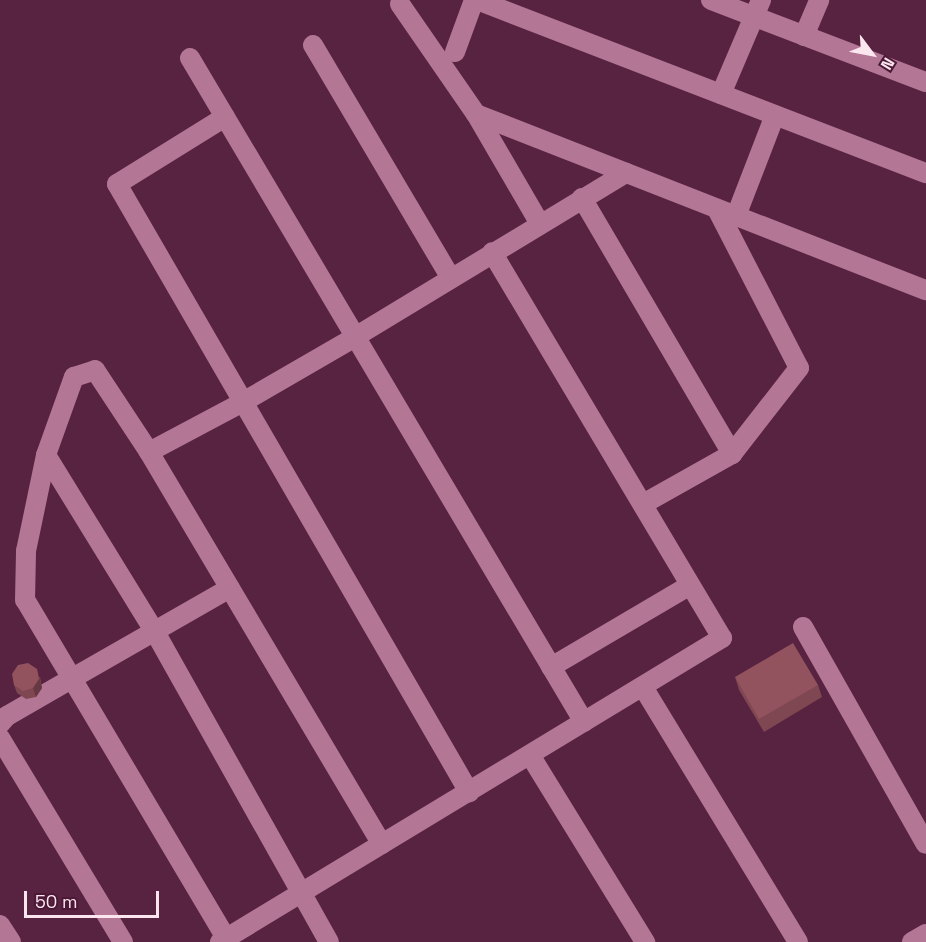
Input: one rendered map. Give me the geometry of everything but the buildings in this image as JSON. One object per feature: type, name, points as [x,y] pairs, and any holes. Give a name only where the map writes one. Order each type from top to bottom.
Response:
[{"type":"street","points":[[455,52],[475,0],[926,173]]},
{"type":"street","points":[[711,0],[757,8],[804,36],[926,82]]},
{"type":"street","points":[[804,36],[819,0]]},
{"type":"street","points":[[400,4],[476,114],[540,224]]},
{"type":"street","points":[[721,94],[757,8]]},
{"type":"street","points":[[313,45],[451,278]]},
{"type":"street","points":[[190,58],[584,722]]},
{"type":"street","points":[[476,114],[926,290]]},
{"type":"street","points":[[736,216],[776,115]]},
{"type":"street","points":[[225,117],[117,184],[469,792]]},
{"type":"street","points":[[149,452],[243,402],[355,337],[626,173]]},
{"type":"street","points":[[582,198],[732,454]]},
{"type":"street","points":[[643,504],[732,454],[799,368],[717,208]]},
{"type":"street","points":[[382,844],[149,452],[95,369],[74,377],[46,455],[26,551],[25,600],[223,940],[643,687],[723,638],[492,252]]},
{"type":"street","points":[[46,455],[155,632],[329,942]]},
{"type":"street","points":[[551,667],[690,585]]},
{"type":"street","points":[[0,724],[8,716],[230,588]]},
{"type":"street","points":[[803,627],[926,844]]},
{"type":"street","points":[[643,687],[798,942]]},
{"type":"street","points":[[0,738],[123,942]]},
{"type":"street","points":[[530,755],[645,942]]},
{"type":"street","points":[[0,925],[11,942]]},
{"type":"street","points":[[912,942],[926,934]]}]
